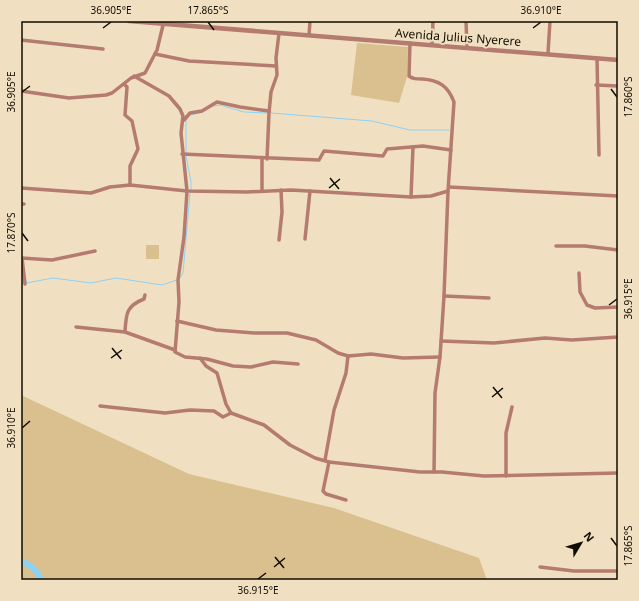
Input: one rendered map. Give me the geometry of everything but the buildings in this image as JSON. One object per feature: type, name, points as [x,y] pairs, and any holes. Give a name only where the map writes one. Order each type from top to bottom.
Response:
[{"type":"street","name":"Avenida Julius Nyerere","points":[[129,21],[163,22],[279,33],[548,53],[618,60]]},
{"type":"street","points":[[308,35],[310,21]]},
{"type":"street","points":[[432,45],[433,21]]},
{"type":"street","points":[[466,21],[467,48]]},
{"type":"street","points":[[548,53],[550,21]]},
{"type":"street","points":[[21,91],[65,98],[108,95],[134,76],[145,74],[155,54],[163,22]]},
{"type":"street","points":[[267,159],[269,111],[277,75],[276,66],[279,33]]},
{"type":"street","points":[[21,40],[104,49]]},
{"type":"street","points":[[410,43],[409,76],[414,79],[434,80],[444,85],[449,91],[454,102],[452,150],[448,189],[444,296],[440,357],[435,393],[434,472]]},
{"type":"street","points":[[155,54],[189,61],[276,66]]},
{"type":"street","points":[[597,58],[596,85],[599,155]]},
{"type":"street","points":[[134,76],[169,96],[184,116],[181,125],[182,154],[187,191],[184,237],[178,280],[179,296],[175,350]]},
{"type":"street","points":[[124,84],[127,86],[125,115],[132,121],[138,149],[130,166],[130,185]]},
{"type":"street","points":[[596,85],[618,86]]},
{"type":"street","points":[[181,125],[190,113],[202,111],[217,102],[269,111]]},
{"type":"street","points":[[182,154],[267,159],[319,160],[324,151],[383,156],[388,148],[413,147],[452,150]]},
{"type":"street","points":[[411,197],[413,147]]},
{"type":"street","points":[[262,158],[262,192]]},
{"type":"street","points":[[21,188],[91,193],[110,187],[130,185],[187,191],[262,192],[281,190],[411,197],[431,196],[448,189],[618,196]]},
{"type":"street","points":[[279,240],[282,212],[281,190]]},
{"type":"street","points":[[305,239],[310,191]]},
{"type":"street","points":[[556,246],[585,246],[618,250]]},
{"type":"street","points":[[24,284],[22,258],[52,260],[95,251]]},
{"type":"street","points":[[579,273],[580,292],[587,305],[595,308],[618,307]]},
{"type":"street","points":[[125,332],[126,312],[135,303],[144,298],[145,295]]},
{"type":"street","points":[[444,296],[490,298]]},
{"type":"street","points":[[177,321],[216,330],[254,333],[287,333],[316,340],[338,353],[348,356],[371,354],[403,358],[440,357]]},
{"type":"street","points":[[76,327],[125,332],[175,350],[183,357],[200,358],[233,366],[251,367],[273,362],[298,364]]},
{"type":"street","points":[[441,341],[494,343],[544,338],[572,340],[618,337]]},
{"type":"street","points":[[325,460],[334,410],[346,373],[348,356]]},
{"type":"street","points":[[200,358],[206,366],[217,373],[226,404],[231,413],[264,425],[290,445],[315,458],[329,462],[420,472],[484,476],[618,473]]},
{"type":"street","points":[[100,406],[165,413],[190,410],[214,411],[223,417],[231,413]]},
{"type":"street","points":[[506,476],[506,433],[512,407]]},
{"type":"street","points":[[329,462],[323,491],[326,494],[346,500]]},
{"type":"street","points":[[540,567],[574,571],[618,571]]},
{"type":"shaded area","points":[[357,43],[408,47],[407,77],[399,103],[351,95]]},
{"type":"shaded area","points":[[146,245],[159,245],[159,259],[146,259]]},
{"type":"shaded area","points":[[21,395],[189,474],[334,508],[479,558],[487,580],[21,580]]},
{"type":"waterway","points":[[214,106],[220,105],[244,112],[268,113]]},
{"type":"waterway","points":[[191,115],[203,112]]},
{"type":"waterway","points":[[271,113],[372,121],[410,130],[450,130]]},
{"type":"waterway","points":[[186,120],[186,153]]},
{"type":"waterway","points":[[186,156],[191,190]]},
{"type":"waterway","points":[[180,278],[183,273],[190,193]]},
{"type":"waterway","points":[[21,284],[53,278],[91,283],[116,278],[162,285],[177,280]]},
{"type":"waterway","points":[[21,561],[33,568],[38,573],[41,580]]}]
